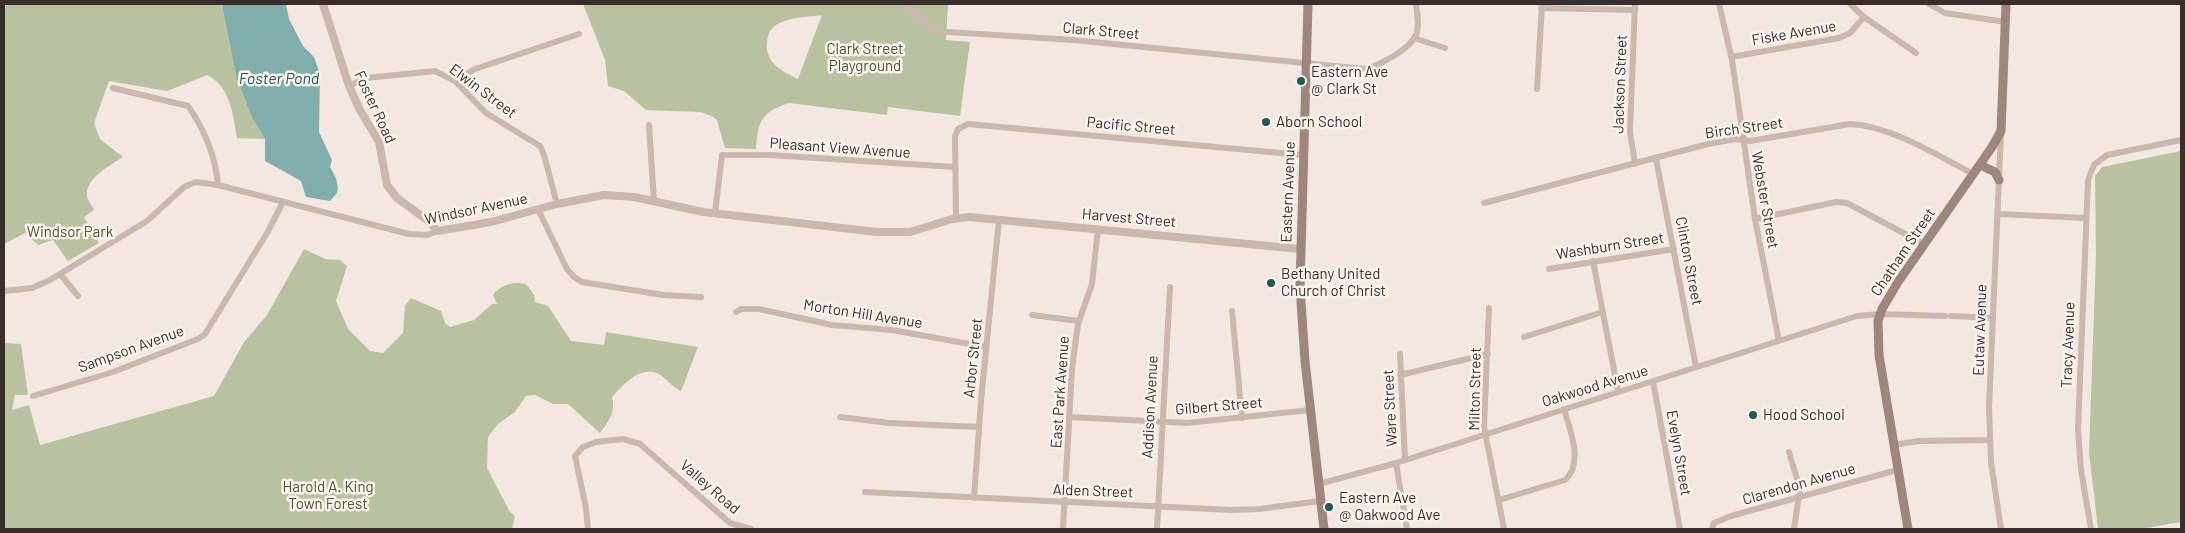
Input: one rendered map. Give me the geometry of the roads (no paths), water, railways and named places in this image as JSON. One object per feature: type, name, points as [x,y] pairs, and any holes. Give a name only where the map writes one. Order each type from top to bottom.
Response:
[{"type":"main road","name":"Eastern Avenue","points":[[1308,4],[1300,248],[1302,323],[1324,529]]},
{"type":"main road","name":"Chatham Street","points":[[1908,529],[1880,355],[1878,321],[1898,282],[1980,165],[2001,131],[2006,4]]},
{"type":"main road","points":[[1980,165],[1995,172],[1999,180]]},
{"type":"street","name":"Foster Road","points":[[323,4],[349,86],[360,110],[377,135],[383,156],[385,180],[391,191],[438,231]]},
{"type":"street","name":"Clark Street","points":[[905,4],[933,31],[1073,40],[1365,69],[1384,62],[1414,38]]},
{"type":"street","points":[[1416,4],[1418,30],[1414,38],[1445,48]]},
{"type":"street","name":"Webster Street","points":[[1719,4],[1731,57],[1755,219],[1779,341]]},
{"type":"street","name":"Fiske Avenue","points":[[1731,57],[1839,38],[1850,33],[1864,16],[1850,4]]},
{"type":"street","points":[[1929,4],[1945,13],[2006,22]]},
{"type":"street","points":[[1537,89],[1542,6],[1635,7]]},
{"type":"street","name":"Jackson Street","points":[[1635,7],[1630,132],[1635,164]]},
{"type":"street","points":[[1864,16],[1916,53]]},
{"type":"street","points":[[454,81],[475,69],[579,34]]},
{"type":"street","name":"Elwin Street","points":[[349,86],[366,78],[427,70],[436,71],[454,81],[486,113],[540,146],[558,204]]},
{"type":"street","points":[[113,88],[188,106],[201,124],[217,174],[218,185]]},
{"type":"street","name":"Birch Street","points":[[1484,203],[1708,144],[1742,139],[1750,140],[1850,124],[1861,125],[1908,141],[1973,174]]},
{"type":"street","points":[[649,125],[654,201]]},
{"type":"street","name":"Pacific Street","points":[[955,167],[955,136],[958,129],[962,126],[974,125],[1302,156]]},
{"type":"street","name":"Eutaw Avenue","points":[[2001,131],[1989,407],[1993,480],[2001,529]]},
{"type":"street","name":"Tracy Avenue","points":[[2091,529],[2081,470],[2078,430],[2088,180],[2097,163],[2107,155],[2181,140]]},
{"type":"street","name":"Pleasant View Avenue","points":[[715,213],[722,155],[770,155],[955,167]]},
{"type":"street","name":"Clinton Street","points":[[1656,159],[1696,367]]},
{"type":"street","points":[[955,167],[956,218]]},
{"type":"street","name":"Windsor Avenue","points":[[4,291],[32,288],[60,274],[147,221],[184,187],[196,182],[218,185],[409,234],[427,235],[438,231],[491,222],[604,194],[654,201],[715,213],[877,232],[900,233],[918,231],[956,218]]},
{"type":"street","name":"Sampson Avenue","points":[[33,396],[112,372],[205,334],[267,234],[283,202]]},
{"type":"street","points":[[1755,219],[1836,202],[1847,203],[1924,244]]},
{"type":"street","points":[[538,209],[567,269],[582,282],[664,295],[701,297]]},
{"type":"street","points":[[1998,214],[2086,218]]},
{"type":"street","name":"Harvest Street","points":[[956,218],[969,217],[1300,248]]},
{"type":"street","name":"Arbor Street","points":[[974,498],[986,347],[999,220]]},
{"type":"street","name":"East Park Avenue","points":[[1063,529],[1072,368],[1079,321],[1092,284],[1098,229]]},
{"type":"street","name":"Washburn Street","points":[[1549,269],[1674,248]]},
{"type":"street","points":[[1593,261],[1618,392]]},
{"type":"street","points":[[60,274],[78,296]]},
{"type":"street","name":"Addison Avenue","points":[[1156,529],[1170,287]]},
{"type":"street","name":"Milton Street","points":[[1489,308],[1486,433],[1504,529]]},
{"type":"street","name":"Morton Hill Avenue","points":[[736,312],[741,309],[758,309],[832,325],[892,330],[986,347]]},
{"type":"street","points":[[1232,311],[1242,418]]},
{"type":"street","points":[[1524,337],[1603,312]]},
{"type":"street","name":"Oakwood Avenue","points":[[1318,484],[1396,464],[1486,433],[1858,316],[1880,314],[1993,318]]},
{"type":"street","points":[[1032,315],[1079,321]]},
{"type":"street","name":"Ware Street","points":[[1400,354],[1405,460]]},
{"type":"street","points":[[1400,375],[1488,354]]},
{"type":"street","name":"Evelyn Street","points":[[1653,381],[1680,529]]},
{"type":"street","points":[[1499,500],[1564,480],[1573,471],[1572,442],[1564,409]]},
{"type":"street","name":"Gilbert Street","points":[[1069,417],[1161,423],[1209,422],[1310,410]]},
{"type":"street","points":[[840,417],[979,427]]},
{"type":"street","name":"Valley Road","points":[[588,529],[586,508],[575,456],[578,450],[596,442],[623,439],[640,444],[657,457],[730,523],[750,529]]},
{"type":"street","points":[[1893,445],[1919,442],[1990,440]]},
{"type":"street","points":[[1789,452],[1800,489],[1794,529]]},
{"type":"street","points":[[1396,464],[1407,529]]},
{"type":"street","name":"Clarendon Avenue","points":[[1712,529],[1714,523],[1720,520],[1897,470]]},
{"type":"street","name":"Alden Street","points":[[865,492],[1240,510],[1320,501]]},
{"type":"water","name":"Foster Pond","points":[[222,4],[286,4],[289,19],[303,46],[314,57],[320,74],[319,132],[332,160],[330,167],[336,178],[338,188],[337,193],[330,201],[306,197],[301,181],[265,161],[265,139],[251,115],[237,79]]},
{"type":"place","name":"Eastern Ave @ Clark St","points":[[1301,81]]},
{"type":"place","name":"Aborn School","points":[[1266,122]]},
{"type":"place","name":"Bethany United Church of Christ","points":[[1271,283]]},
{"type":"place","name":"Hood School","points":[[1753,415]]},
{"type":"place","name":"Eastern Ave @ Oakwood Ave","points":[[1329,507]]},
{"type":"park label","name":"Clark Street Playground","points":[[865,58]]},
{"type":"park label","name":"Windsor Park","points":[[70,232]]},
{"type":"park label","name":"Harold A. King Town Forest","points":[[328,496]]}]
